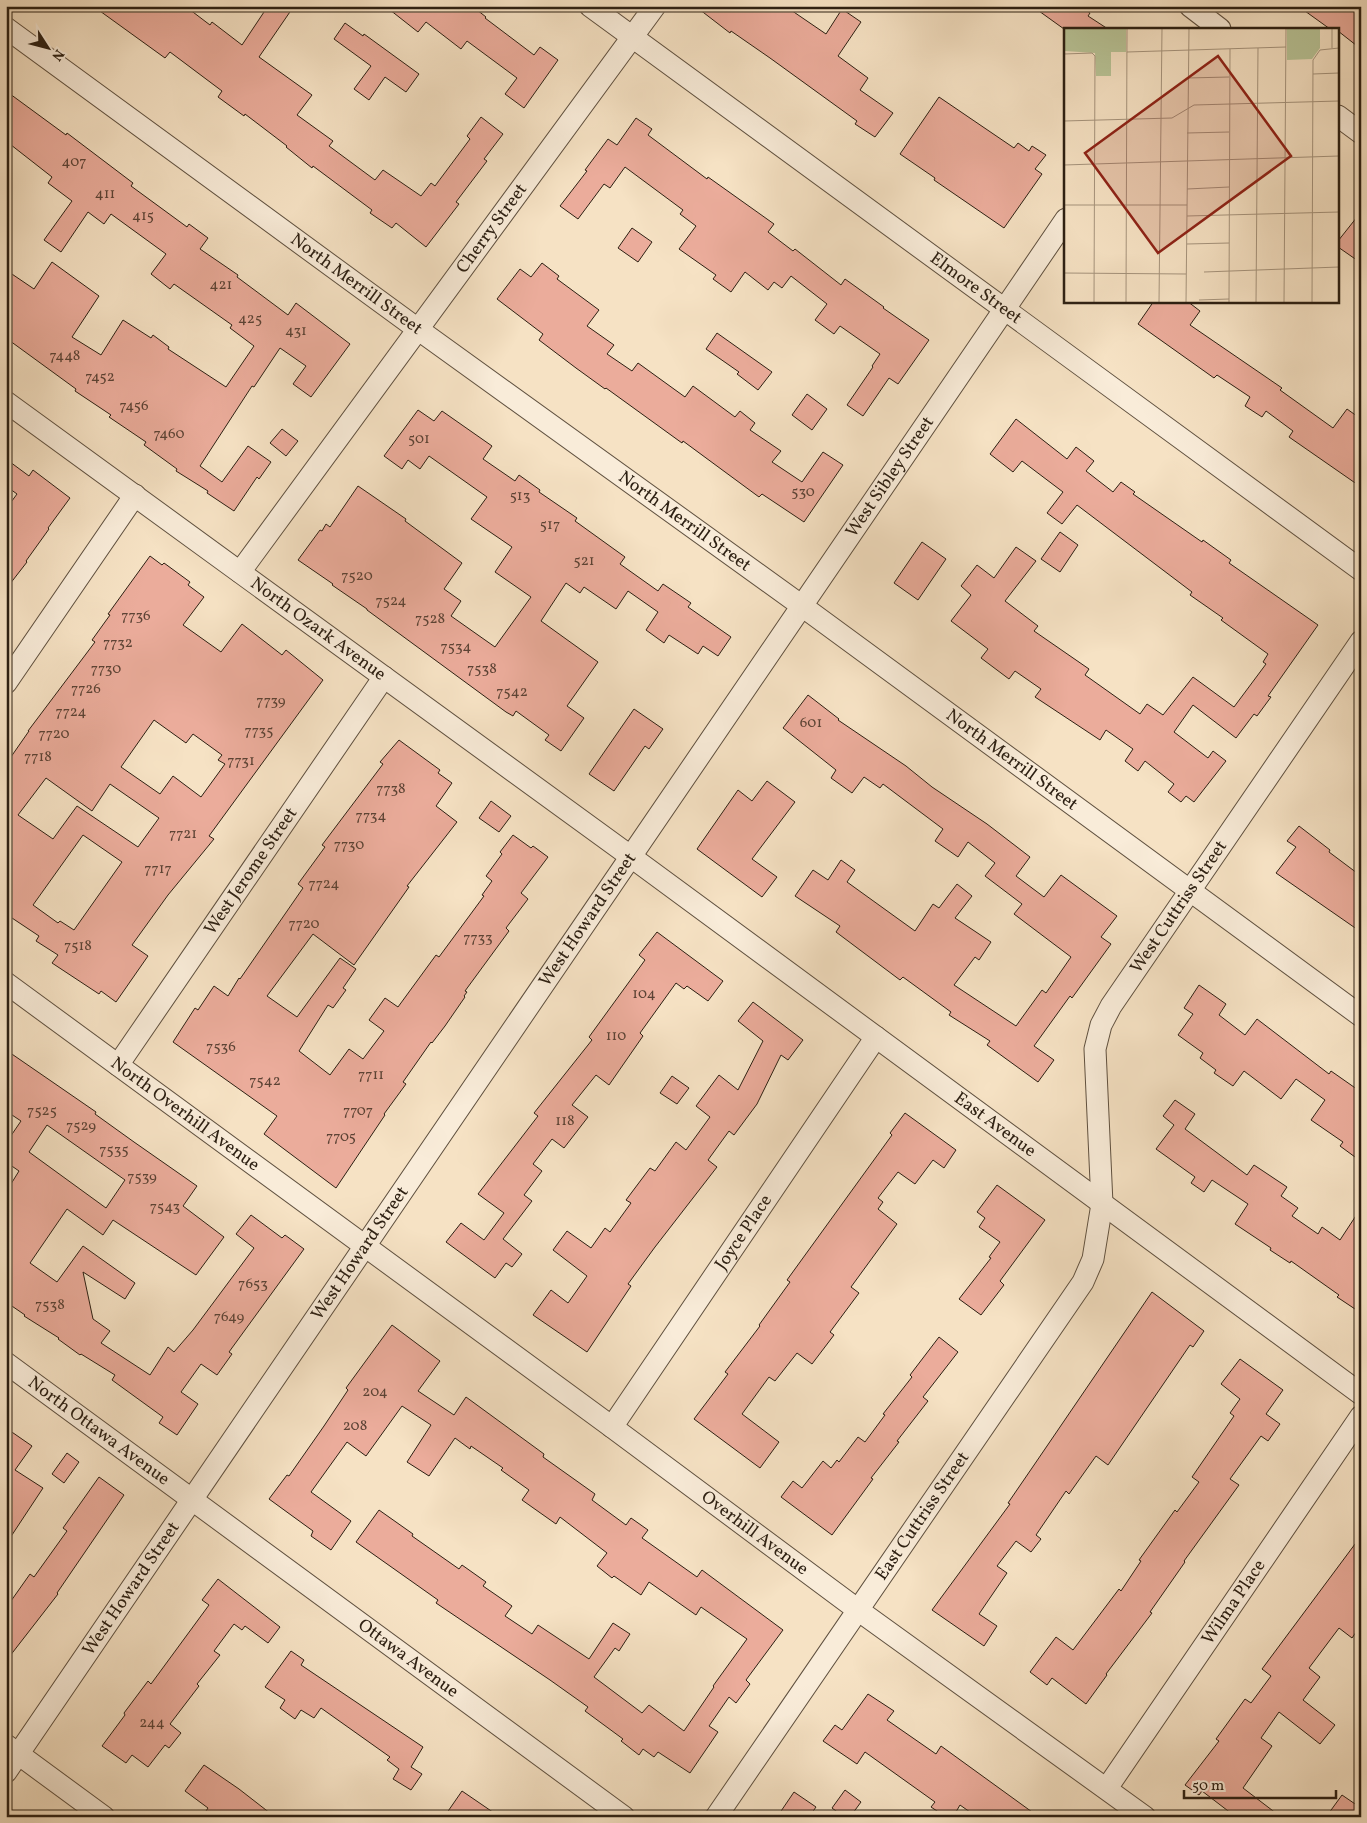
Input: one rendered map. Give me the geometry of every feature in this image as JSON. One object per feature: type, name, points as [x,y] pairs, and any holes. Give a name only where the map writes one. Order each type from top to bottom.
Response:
[{"type":"street","name":"Elmore Street","points":[[590,6],[1361,570]]},
{"type":"street","name":"Cherry Street","points":[[240,572],[655,6]]},
{"type":"street","name":"North Merrill Street","points":[[6,28],[419,330],[802,606],[1361,1016]]},
{"type":"street","points":[[1340,117],[1361,133]]},
{"type":"street","name":"West Sibley Street","points":[[713,736],[1064,222]]},
{"type":"street","name":"North Ozark Avenue","points":[[6,402],[630,856]]},
{"type":"street","points":[[6,684],[135,496]]},
{"type":"street","name":"West Cuttriss Street","points":[[1102,1204],[1095,1048],[1099,1033],[1111,1006],[1361,641]]},
{"type":"street","name":"West Jerome Street","points":[[118,1065],[384,676]]},
{"type":"street","name":"West Howard Street","points":[[6,1772],[13,1749],[192,1499],[713,736]]},
{"type":"street","name":"East Avenue","points":[[630,856],[1361,1394]]},
{"type":"street","name":"North Overhill Avenue","points":[[6,983],[364,1246]]},
{"type":"street","name":"Joyce Place","points":[[612,1427],[876,1037]]},
{"type":"street","name":"East Cuttriss Street","points":[[716,1817],[1083,1282],[1094,1259],[1102,1204]]},
{"type":"street","name":"Overhill Avenue","points":[[364,1246],[858,1610],[1145,1817]]},
{"type":"street","name":"North Ottawa Avenue","points":[[6,1363],[192,1499]]},
{"type":"street","name":"Wilma Place","points":[[1107,1788],[1361,1416]]},
{"type":"street","name":"Ottawa Avenue","points":[[192,1499],[624,1817]]},
{"type":"street","points":[[13,1749],[104,1817]]},
{"type":"building","points":[[93,6],[185,6],[210,25],[212,22],[242,45],[268,6],[294,6],[259,57],[312,95],[297,115],[333,141],[329,146],[375,180],[383,170],[421,196],[431,183],[435,186],[470,139],[467,136],[481,117],[503,134],[484,159],[487,161],[456,202],[459,204],[426,247],[396,223],[392,228],[370,213],[372,210],[313,166],[312,168],[245,114],[244,116],[218,97],[222,91],[170,52],[165,58]]},
{"type":"building","points":[[385,6],[472,6],[534,55],[540,47],[558,60],[524,108],[505,94],[517,78],[467,41],[461,49],[426,22],[418,32]]},
{"type":"building","points":[[695,6],[785,6],[826,34],[842,9],[861,22],[838,56],[868,78],[860,90],[893,113],[875,137],[855,124],[857,121],[731,31],[730,33]]},
{"type":"building","points":[[1032,6],[1080,6],[1090,13],[1088,16],[1106,28],[1064,28]]},
{"type":"building","points":[[1298,6],[1348,6],[1361,16],[1361,49],[1340,33],[1340,28],[1329,28]]},
{"type":"building","points":[[345,23],[363,36],[364,34],[419,74],[406,92],[385,77],[369,100],[354,89],[371,66],[334,39]]},
{"type":"building","points":[[6,91],[66,135],[67,133],[133,183],[131,186],[187,227],[189,224],[208,238],[200,249],[238,275],[237,277],[288,315],[296,303],[350,344],[311,397],[293,384],[306,366],[280,348],[254,387],[252,386],[200,466],[222,482],[248,446],[271,462],[259,479],[257,477],[234,511],[207,493],[208,491],[176,471],[177,469],[144,445],[146,442],[109,417],[111,415],[75,391],[76,389],[6,338],[6,270],[34,289],[52,262],[99,296],[72,337],[101,355],[123,320],[151,338],[153,335],[169,347],[168,349],[226,387],[254,346],[230,328],[232,325],[174,284],[170,289],[151,274],[166,254],[111,214],[104,224],[88,212],[61,252],[44,240],[72,201],[48,183],[52,177],[6,141]]},
{"type":"building","points":[[939,97],[1014,148],[1018,143],[1029,151],[1032,146],[1046,155],[1035,169],[1042,174],[1004,228],[900,154]]},
{"type":"building","points":[[636,118],[652,129],[648,135],[707,179],[708,177],[774,224],[768,232],[793,251],[795,249],[841,285],[845,279],[929,340],[898,384],[889,378],[863,416],[847,405],[880,354],[840,326],[834,334],[815,320],[827,304],[791,276],[782,288],[774,282],[768,290],[745,272],[731,292],[713,279],[716,275],[679,249],[696,226],[680,214],[683,210],[625,167],[610,188],[604,184],[578,219],[560,206],[587,171],[585,170],[608,139],[617,145]]},
{"type":"building","points":[[1361,212],[1361,263],[1340,248],[1340,238]]},
{"type":"building","points":[[632,228],[652,242],[638,262],[618,248]]},
{"type":"building","points":[[542,263],[559,276],[557,279],[599,310],[587,326],[614,345],[607,354],[632,371],[638,363],[685,397],[693,386],[735,417],[740,411],[755,423],[750,430],[781,451],[772,462],[802,482],[823,452],[843,465],[804,522],[762,494],[759,497],[683,441],[682,443],[576,368],[539,340],[543,334],[497,299],[520,269],[531,277]]},
{"type":"building","points":[[1153,302],[1188,302],[1200,311],[1190,325],[1282,388],[1280,390],[1333,428],[1347,409],[1361,419],[1361,487],[1289,437],[1293,431],[1266,411],[1262,417],[1245,406],[1250,397],[1217,375],[1214,378],[1138,324]]},
{"type":"building","points":[[717,333],[772,372],[758,390],[737,374],[739,372],[706,349]]},
{"type":"building","points":[[807,394],[827,409],[812,430],[792,415]]},
{"type":"building","points":[[418,410],[434,421],[442,411],[492,446],[483,459],[515,481],[519,475],[540,490],[539,492],[577,518],[575,521],[625,557],[620,564],[658,591],[663,584],[691,603],[688,607],[731,637],[718,656],[703,646],[698,654],[669,635],[664,643],[646,630],[658,612],[628,591],[616,609],[584,587],[580,593],[566,583],[541,621],[598,662],[567,706],[584,718],[561,751],[545,740],[549,735],[516,711],[513,716],[506,712],[298,560],[320,530],[322,531],[326,524],[330,527],[358,486],[406,519],[405,521],[462,563],[444,589],[461,601],[451,616],[495,647],[531,597],[495,572],[512,547],[471,519],[487,497],[429,456],[420,469],[408,460],[402,469],[384,456]]},
{"type":"building","points":[[1016,419],[1067,459],[1076,447],[1094,461],[1086,471],[1113,492],[1121,482],[1135,492],[1133,494],[1202,542],[1203,540],[1231,560],[1229,563],[1318,625],[1268,696],[1271,697],[1257,716],[1254,714],[1236,738],[1193,705],[1174,732],[1208,758],[1213,751],[1226,761],[1194,802],[1186,796],[1181,802],[1168,792],[1174,784],[1145,761],[1138,771],[1125,761],[1133,749],[1106,730],[1100,740],[1035,697],[1041,689],[1015,671],[1009,679],[981,658],[988,649],[951,621],[971,595],[961,586],[977,565],[994,578],[1016,547],[1036,561],[1005,601],[1038,626],[1034,631],[1089,669],[1085,675],[1140,714],[1147,704],[1163,715],[1193,677],[1234,707],[1266,664],[1263,662],[1268,654],[1221,620],[1223,618],[1190,595],[1192,592],[1077,505],[1062,524],[1047,513],[1063,492],[1022,461],[1013,472],[990,454]]},
{"type":"building","points":[[282,429],[298,441],[286,456],[270,443]]},
{"type":"building","points":[[6,459],[29,476],[33,470],[70,498],[48,528],[27,562],[6,589],[6,509],[17,494],[6,486]]},
{"type":"building","points":[[1060,532],[1078,545],[1060,572],[1041,559]]},
{"type":"building","points":[[922,542],[946,559],[918,600],[894,583]]},
{"type":"building","points":[[150,556],[162,565],[164,563],[190,582],[188,585],[204,597],[183,625],[221,652],[242,624],[282,655],[286,650],[323,680],[209,836],[214,839],[168,895],[132,945],[148,956],[116,1002],[101,991],[99,994],[52,963],[58,955],[36,941],[39,936],[6,914],[6,764],[28,731],[95,642],[92,640],[110,615],[108,614]],"holes":[[[154,720],[186,743],[193,734],[222,755],[218,760],[225,764],[201,797],[173,776],[160,794],[121,767]],[[46,778],[92,811],[110,784],[159,818],[138,847],[77,806],[53,839],[18,815]],[[83,835],[122,862],[74,930],[60,921],[58,923],[33,905]]]},
{"type":"building","points":[[808,695],[838,720],[906,766],[932,787],[987,824],[1030,857],[1016,876],[1044,897],[1061,875],[1117,916],[1101,937],[1111,944],[1034,1046],[1054,1060],[1038,1082],[987,1045],[990,1041],[949,1015],[951,1012],[903,977],[900,980],[836,932],[840,926],[795,896],[813,870],[828,880],[841,860],[855,870],[847,882],[915,931],[933,904],[939,908],[957,884],[972,896],[955,918],[991,942],[979,960],[975,957],[954,985],[1016,1026],[1042,990],[1046,993],[1071,957],[1014,914],[1022,904],[985,876],[995,863],[968,842],[958,857],[935,841],[943,829],[883,784],[880,788],[864,777],[852,793],[831,778],[836,770],[783,728]]},
{"type":"building","points":[[634,709],[663,729],[649,749],[645,746],[614,791],[589,774]]},
{"type":"building","points":[[399,740],[440,770],[438,773],[452,783],[436,806],[457,822],[407,886],[409,887],[354,965],[313,934],[267,996],[297,1017],[340,958],[356,969],[343,988],[346,990],[333,1008],[328,1005],[299,1051],[330,1075],[349,1049],[363,1059],[384,1031],[369,1020],[385,998],[398,1007],[436,955],[439,957],[484,896],[482,895],[492,881],[486,876],[502,854],[500,852],[513,835],[548,857],[521,893],[528,899],[506,928],[509,931],[465,991],[467,992],[465,997],[445,1026],[431,1042],[403,1082],[406,1084],[336,1188],[264,1134],[277,1116],[173,1042],[195,1008],[198,1010],[214,986],[228,996],[303,888],[298,884],[325,847],[322,845],[383,764],[380,762]]},
{"type":"building","points":[[767,781],[795,802],[752,859],[777,877],[762,897],[697,849],[738,790],[752,801]]},
{"type":"building","points":[[491,801],[511,816],[499,832],[479,818]]},
{"type":"building","points":[[1299,826],[1361,876],[1361,932],[1276,873],[1296,847],[1287,841]]},
{"type":"building","points":[[657,932],[723,981],[708,1001],[687,986],[684,989],[676,983],[640,1033],[643,1036],[609,1085],[596,1075],[572,1105],[588,1117],[564,1148],[552,1139],[533,1164],[542,1171],[524,1195],[532,1201],[503,1239],[522,1254],[512,1267],[506,1263],[495,1278],[446,1242],[461,1223],[484,1240],[504,1213],[478,1194],[538,1116],[534,1113],[592,1040],[589,1037],[645,960],[639,955]]},
{"type":"building","points":[[1199,985],[1226,1004],[1219,1015],[1245,1035],[1257,1019],[1329,1074],[1331,1071],[1361,1092],[1361,1155],[1358,1153],[1355,1157],[1340,1146],[1343,1142],[1311,1120],[1325,1100],[1296,1079],[1281,1099],[1244,1071],[1233,1086],[1214,1073],[1216,1070],[1200,1058],[1203,1053],[1178,1035],[1193,1014],[1184,1008]]},
{"type":"building","points":[[753,1002],[803,1040],[788,1060],[781,1055],[757,1104],[734,1135],[729,1131],[708,1160],[717,1167],[628,1284],[631,1286],[587,1352],[533,1315],[551,1290],[568,1303],[587,1276],[553,1250],[567,1231],[591,1248],[605,1228],[610,1232],[631,1203],[626,1200],[650,1168],[655,1171],[676,1142],[686,1150],[710,1117],[696,1106],[719,1075],[738,1090],[763,1041],[738,1021]]},
{"type":"building","points":[[6,1050],[96,1112],[95,1114],[197,1186],[183,1206],[224,1237],[196,1275],[113,1220],[103,1235],[67,1209],[30,1263],[57,1282],[83,1246],[135,1283],[125,1299],[83,1272],[93,1319],[110,1331],[101,1343],[150,1375],[168,1347],[174,1352],[193,1330],[254,1248],[236,1234],[251,1215],[282,1238],[285,1235],[304,1249],[229,1352],[232,1354],[217,1375],[201,1364],[181,1392],[198,1404],[177,1435],[159,1423],[163,1417],[112,1380],[115,1375],[80,1355],[59,1338],[6,1302],[6,1192],[19,1171],[6,1162],[6,1143],[21,1121],[6,1111]],"holes":[[[47,1125],[125,1180],[106,1208],[29,1152]]]},
{"type":"building","points":[[672,1076],[689,1088],[677,1104],[660,1093]]},
{"type":"building","points":[[1175,1100],[1195,1114],[1185,1129],[1247,1175],[1254,1165],[1287,1187],[1281,1196],[1298,1208],[1292,1216],[1318,1234],[1322,1227],[1340,1240],[1361,1208],[1361,1313],[1291,1261],[1290,1263],[1270,1250],[1271,1248],[1235,1224],[1248,1204],[1212,1180],[1204,1192],[1191,1183],[1195,1177],[1156,1149],[1174,1125],[1163,1116]]},
{"type":"building","points":[[905,1113],[956,1150],[944,1168],[933,1160],[915,1184],[898,1172],[878,1198],[883,1202],[878,1209],[897,1224],[851,1287],[859,1293],[830,1332],[834,1335],[812,1364],[797,1353],[775,1381],[769,1377],[742,1414],[779,1442],[760,1468],[694,1419],[728,1374],[725,1372],[790,1282],[787,1280],[892,1135],[890,1133]]},
{"type":"building","points":[[997,1185],[1045,1220],[1000,1281],[1004,1285],[981,1315],[959,1299],[991,1258],[989,1257],[1000,1242],[979,1227],[985,1218],[977,1212]]},
{"type":"building","points":[[1152,1292],[1204,1331],[1193,1347],[1190,1345],[1108,1465],[1096,1456],[1069,1494],[1066,1491],[1036,1535],[1041,1539],[1031,1552],[1016,1541],[997,1566],[1007,1573],[979,1614],[997,1626],[984,1646],[932,1610],[1010,1504],[1008,1503]]},
{"type":"building","points":[[392,1325],[440,1361],[418,1391],[454,1415],[466,1397],[544,1454],[543,1457],[595,1494],[592,1500],[626,1525],[631,1518],[648,1530],[642,1538],[697,1577],[702,1570],[783,1630],[746,1680],[750,1684],[736,1703],[729,1697],[709,1726],[718,1732],[690,1773],[658,1752],[654,1757],[643,1749],[639,1755],[621,1741],[623,1739],[585,1711],[588,1707],[436,1603],[438,1600],[356,1542],[379,1510],[459,1569],[462,1565],[486,1582],[483,1586],[512,1606],[505,1616],[532,1634],[538,1625],[589,1659],[613,1623],[630,1634],[619,1651],[615,1648],[594,1677],[642,1713],[649,1705],[684,1731],[747,1639],[701,1607],[696,1615],[649,1582],[641,1595],[614,1576],[612,1578],[597,1566],[607,1553],[560,1517],[556,1524],[522,1500],[529,1490],[501,1470],[503,1468],[471,1446],[470,1449],[455,1438],[429,1476],[407,1462],[431,1425],[402,1406],[366,1456],[347,1442],[311,1492],[351,1521],[331,1550],[311,1536],[313,1531],[269,1499],[287,1475],[289,1476],[348,1390],[346,1388]]},
{"type":"building","points":[[939,1337],[958,1352],[923,1397],[928,1401],[897,1441],[899,1442],[871,1478],[873,1479],[832,1535],[781,1497],[793,1481],[802,1488],[823,1461],[831,1468],[837,1460],[839,1462],[858,1437],[865,1442],[885,1415],[883,1414],[912,1377],[910,1375]]},
{"type":"building","points":[[1240,1359],[1283,1390],[1266,1414],[1280,1424],[1268,1441],[1261,1436],[1230,1479],[1239,1485],[1184,1561],[1150,1612],[1152,1613],[1086,1704],[1052,1678],[1047,1685],[1030,1672],[1056,1637],[1073,1650],[1119,1589],[1121,1591],[1141,1561],[1139,1560],[1175,1510],[1177,1512],[1199,1482],[1192,1477],[1234,1416],[1230,1413],[1240,1399],[1221,1384]]},
{"type":"building","points":[[6,1428],[32,1446],[15,1470],[43,1488],[6,1544]]},
{"type":"building","points":[[67,1453],[79,1462],[64,1483],[52,1474]]},
{"type":"building","points":[[99,1477],[124,1495],[58,1594],[6,1661],[6,1608],[30,1574],[34,1577],[67,1531],[63,1528]]},
{"type":"building","points":[[1361,1536],[1361,1625],[1352,1638],[1339,1628],[1309,1668],[1320,1677],[1303,1700],[1335,1725],[1320,1744],[1279,1712],[1261,1738],[1272,1746],[1243,1788],[1281,1817],[1236,1817],[1202,1791],[1199,1795],[1185,1785],[1219,1741],[1216,1739],[1245,1699],[1251,1703],[1271,1676],[1262,1669]]},
{"type":"building","points":[[218,1579],[280,1627],[268,1643],[245,1626],[242,1630],[234,1624],[214,1651],[220,1655],[197,1684],[199,1686],[170,1724],[181,1733],[169,1748],[165,1745],[148,1767],[132,1755],[126,1763],[102,1746],[148,1681],[151,1684],[209,1605],[202,1600]]},
{"type":"building","points":[[291,1651],[304,1660],[301,1665],[423,1747],[411,1767],[422,1774],[411,1790],[393,1779],[399,1769],[387,1760],[390,1757],[321,1708],[314,1718],[301,1710],[295,1719],[280,1708],[285,1700],[265,1687]]},
{"type":"building","points":[[868,1694],[894,1711],[887,1720],[936,1754],[941,1746],[1039,1817],[977,1817],[960,1805],[953,1817],[946,1817],[931,1807],[935,1802],[865,1752],[857,1764],[823,1741],[835,1725],[842,1730]]},
{"type":"building","points":[[204,1765],[275,1817],[202,1817],[208,1808],[185,1791]]},
{"type":"building","points":[[845,1790],[861,1802],[850,1817],[844,1817],[832,1808]]},
{"type":"building","points":[[462,1791],[500,1817],[444,1817]]},
{"type":"building","points":[[794,1792],[816,1807],[809,1817],[777,1817]]},
{"type":"building","points":[[1342,1795],[1361,1808],[1361,1817],[1326,1817]]}]
